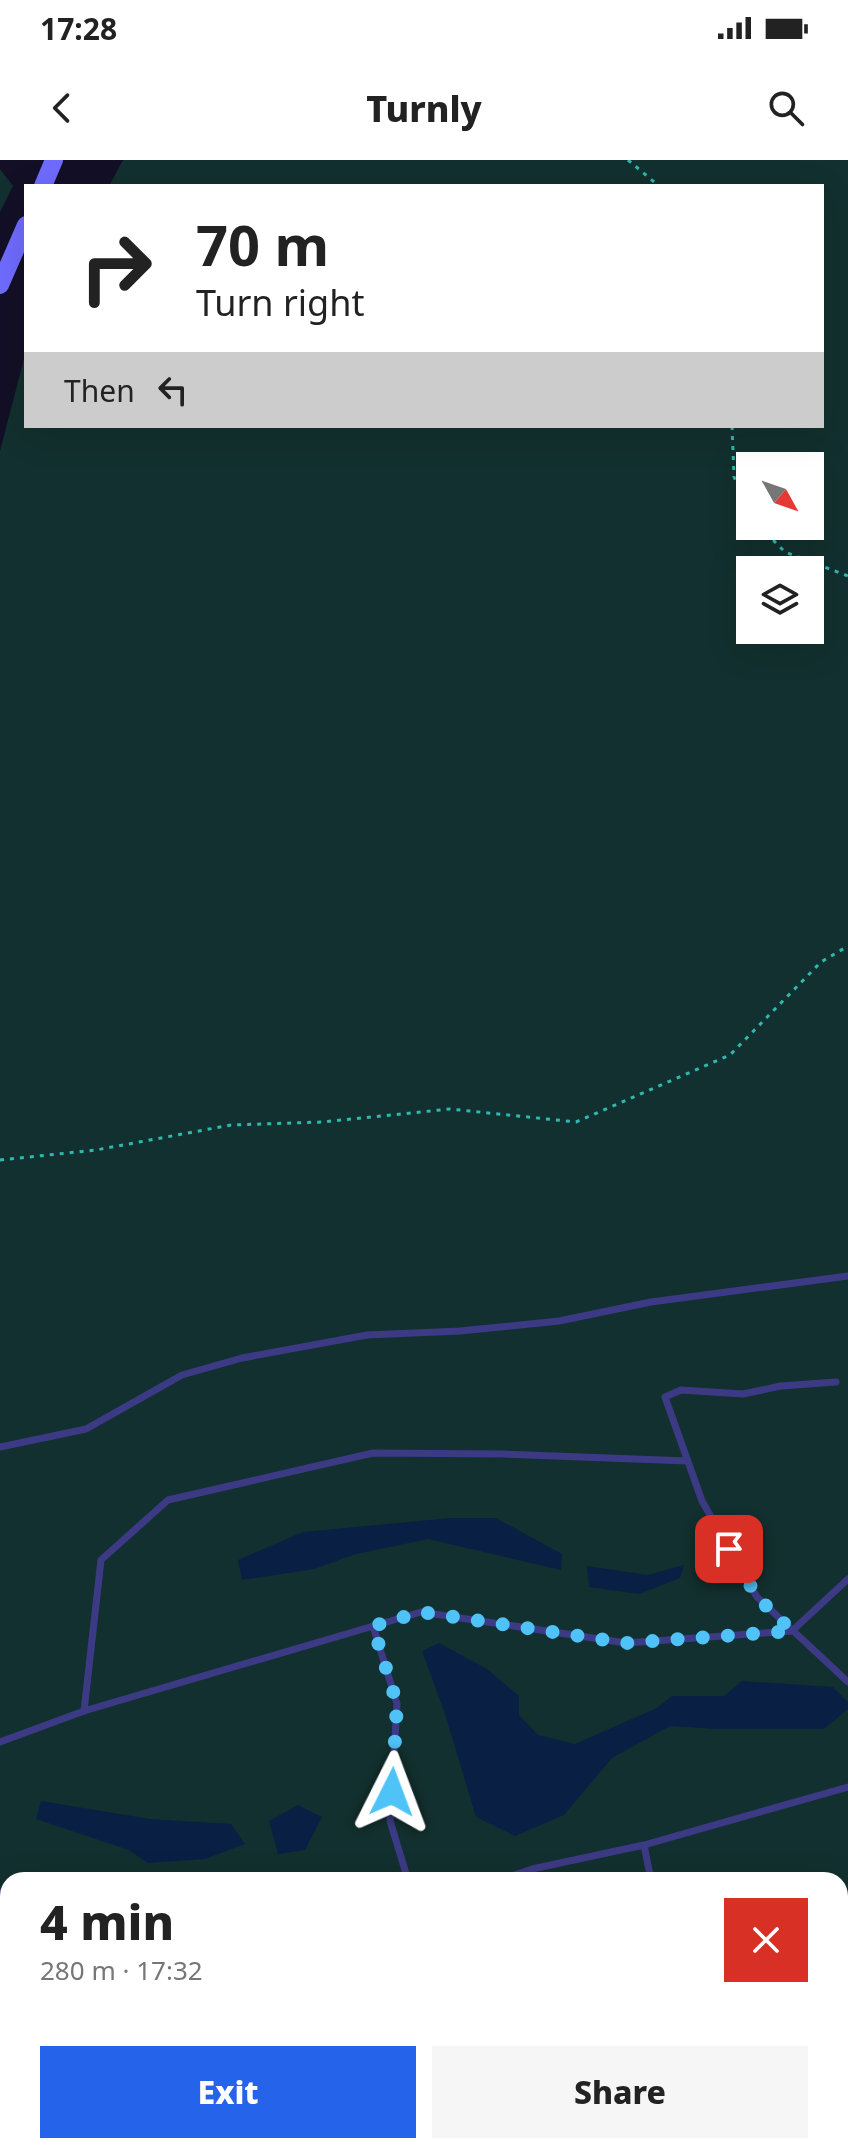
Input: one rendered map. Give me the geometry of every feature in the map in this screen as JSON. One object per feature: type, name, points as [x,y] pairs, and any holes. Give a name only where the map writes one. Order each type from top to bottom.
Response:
[{"type":"street","points":[[44,184],[54,160]]},
{"type":"street","points":[[0,285],[24,230]]},
{"type":"lane","points":[[0,1447],[86,1429],[182,1375],[242,1358],[367,1335],[460,1331],[559,1321],[651,1302],[848,1276]]},
{"type":"lane","points":[[836,1382],[781,1386],[743,1394],[681,1390],[665,1397],[702,1501],[757,1597],[848,1682]]},
{"type":"lane","points":[[84,1711],[101,1560],[168,1500],[373,1453],[688,1461]]},
{"type":"lane","points":[[0,1742],[84,1711],[421,1612],[626,1643],[792,1631],[848,1579]]},
{"type":"lane","points":[[373,1626],[397,1704],[390,1821],[406,1872]]},
{"type":"lane","points":[[523,1872],[644,1845],[848,1787]]},
{"type":"lane","points":[[644,1845],[649,1872]]},
{"type":"path","points":[[628,160],[657,184]]},
{"type":"path","points":[[732,428],[736,481]]},
{"type":"path","points":[[773,540],[785,552],[848,576]]},
{"type":"path","points":[[0,1160],[96,1150],[231,1125],[322,1122],[450,1109],[576,1122],[730,1055],[821,962],[848,946]]},
{"type":"green space","points":[[123,160],[848,160],[848,1872],[0,1872],[0,451],[24,359],[24,428],[824,428],[824,184],[110,184]]},
{"type":"green space","points":[[0,169],[13,186],[0,212]]},
{"type":"water","points":[[451,1518],[496,1518],[562,1554],[561,1570],[428,1539],[356,1554],[314,1569],[242,1580],[238,1560],[303,1532]]},
{"type":"water","points":[[684,1565],[680,1578],[639,1594],[589,1587],[587,1566],[648,1575]]},
{"type":"water","points":[[439,1643],[487,1669],[519,1696],[519,1715],[538,1735],[575,1744],[657,1708],[672,1696],[724,1696],[742,1681],[833,1687],[848,1702],[848,1709],[824,1729],[670,1726],[612,1758],[564,1815],[515,1836],[476,1817],[422,1651]]},
{"type":"water","points":[[41,1801],[150,1819],[231,1824],[245,1844],[205,1859],[148,1863],[129,1850],[36,1819]]},
{"type":"water","points":[[298,1805],[322,1817],[305,1850],[278,1854],[269,1821]]},
{"type":"route","points":[[392,1792],[397,1704],[373,1626],[421,1612],[626,1643],[792,1631],[757,1597],[729,1549]]}]
